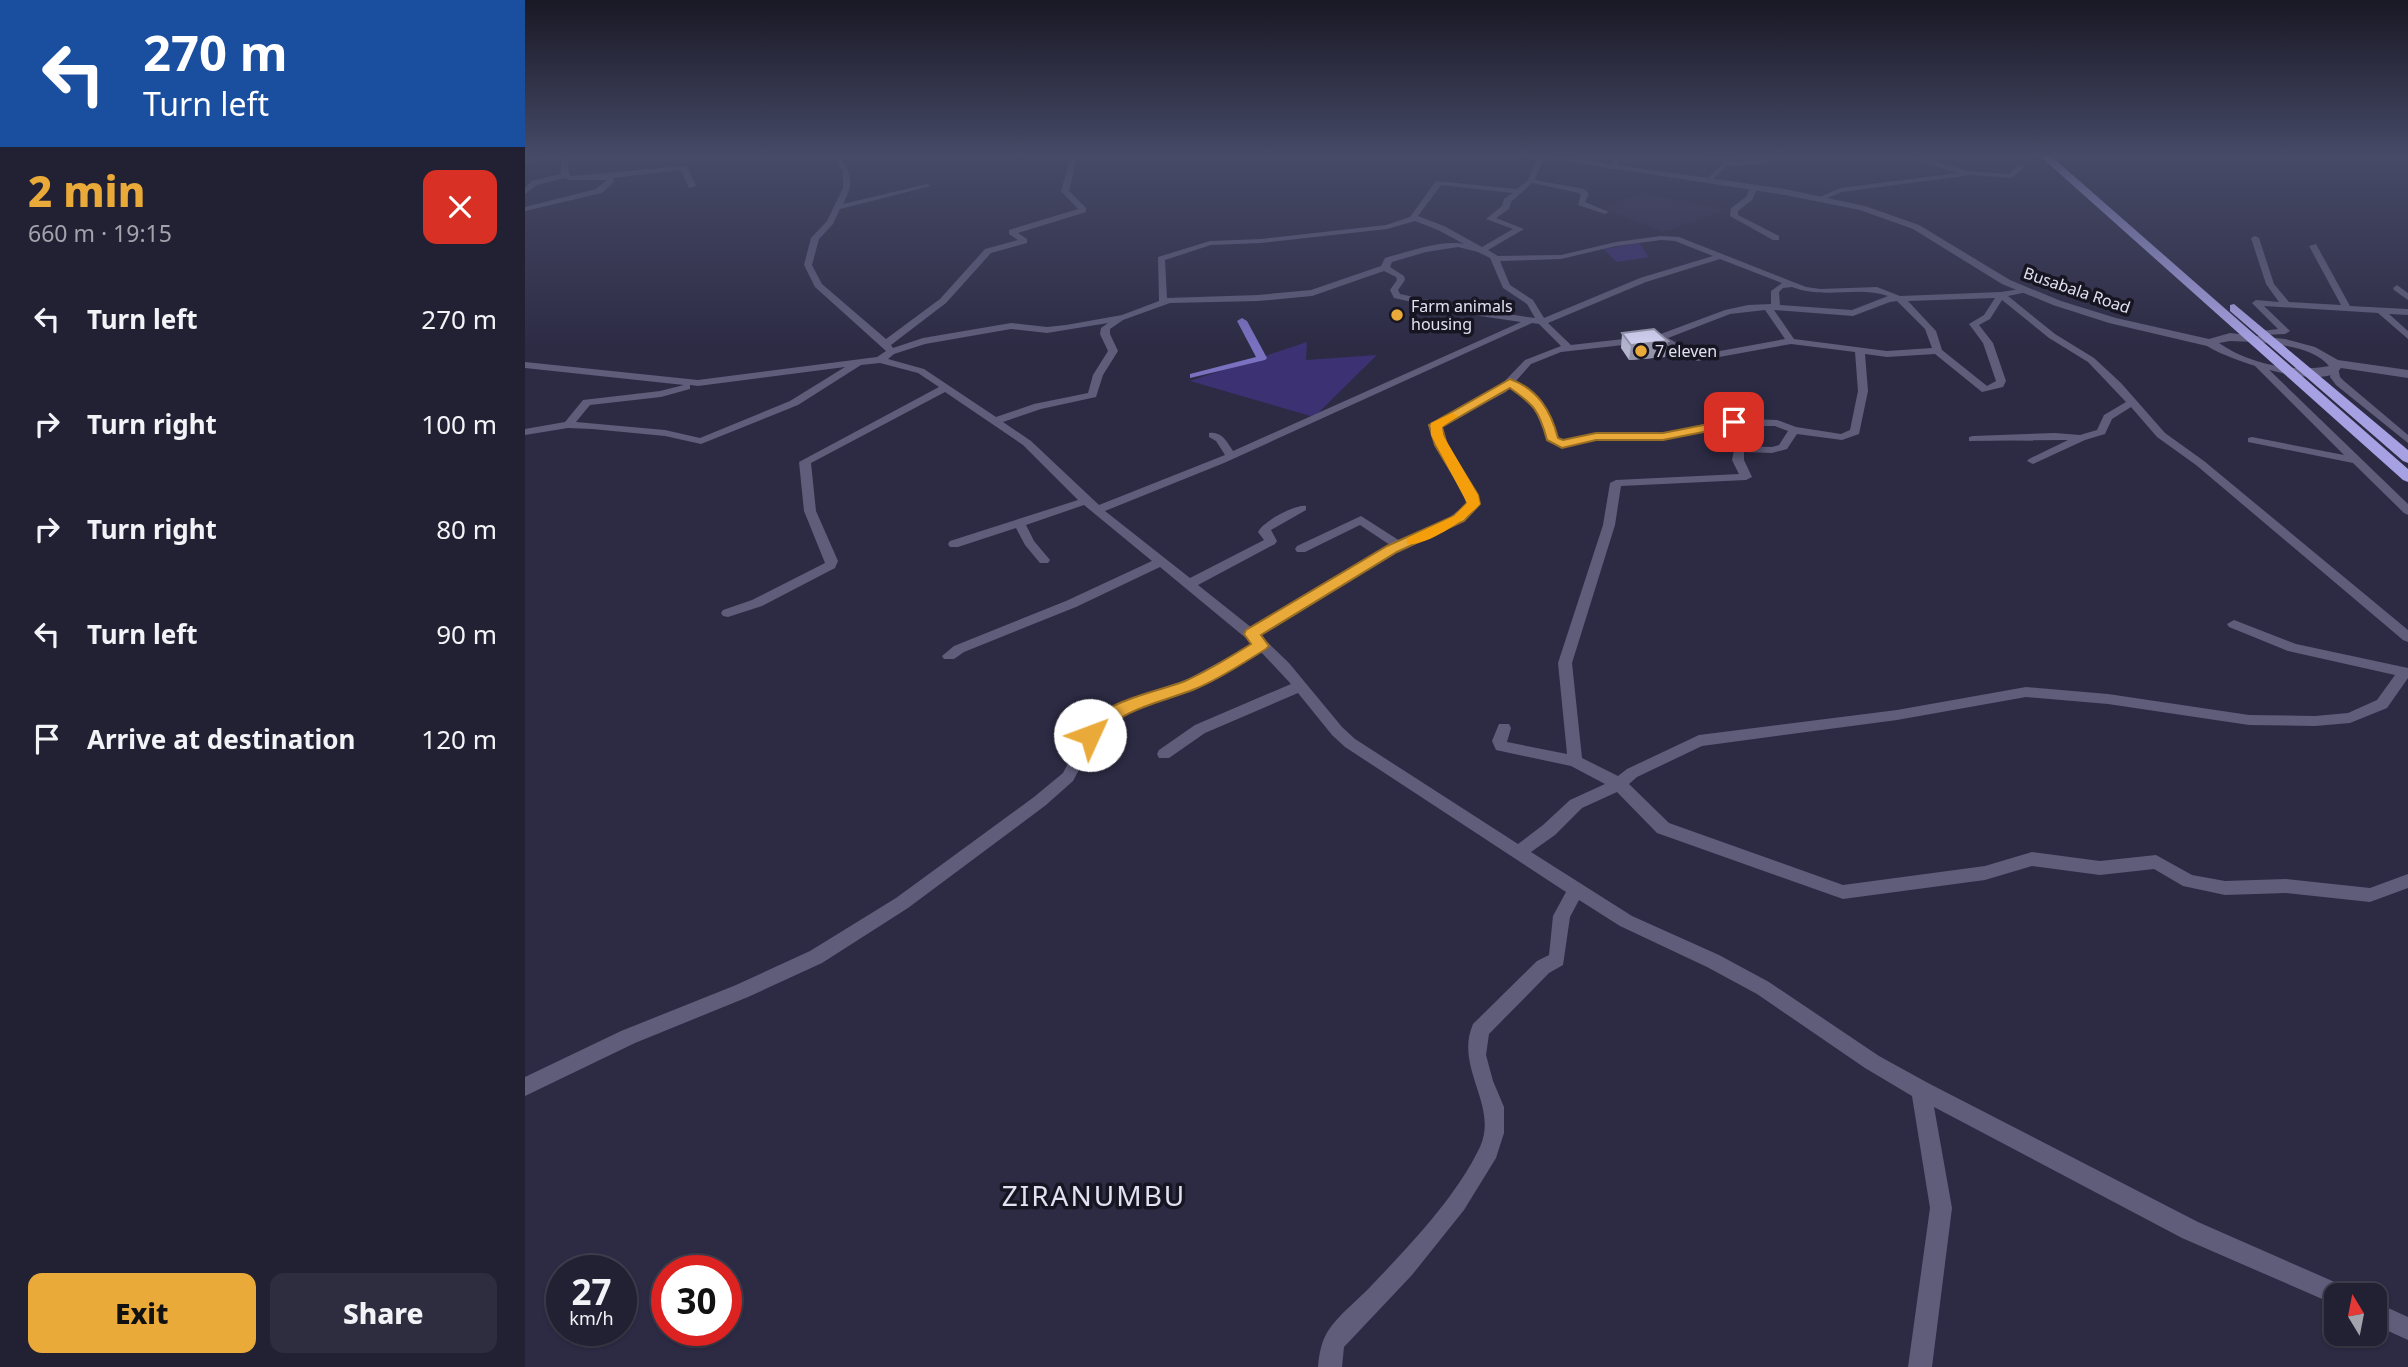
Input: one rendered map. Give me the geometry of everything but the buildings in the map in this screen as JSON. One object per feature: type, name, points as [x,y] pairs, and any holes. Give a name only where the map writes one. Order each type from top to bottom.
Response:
[{"type":"highway","points":[[2116,220],[2408,477]]},
{"type":"highway","points":[[2130,220],[2408,458]]},
{"type":"street","points":[[829,220],[815,239],[808,265],[816,283],[886,352],[921,371],[1027,443],[1091,506],[1163,561],[1256,640],[1301,686],[1350,743],[1626,921],[1713,961],[1763,988],[1872,1062],[1921,1090],[2190,1230],[2324,1289]]},
{"type":"street","points":[[886,352],[943,301],[988,251],[1024,241],[1012,232],[1050,220]]},
{"type":"street","points":[[1163,301],[1161,259],[1175,253],[1213,243],[1261,241],[1387,227],[1408,220]]},
{"type":"street","points":[[1418,220],[1441,228],[1496,259],[1561,257],[1661,238],[1686,241],[1790,285],[1815,291],[1876,290],[1903,298],[1935,334],[1937,351]]},
{"type":"street","points":[[1385,268],[1388,260],[1425,250],[1458,245],[1482,250],[1520,229],[1492,220]]},
{"type":"street","points":[[1741,220],[1776,238]]},
{"type":"street","name":"Busabala Road","points":[[1896,220],[1916,227],[2024,290],[2113,321],[2211,343]]},
{"type":"street","points":[[2255,238],[2270,284],[2285,303]]},
{"type":"street","points":[[2313,246],[2324,262],[2333,288],[2346,307]]},
{"type":"street","points":[[996,421],[1038,406],[1092,395],[1098,375],[1113,351],[1105,334],[1106,328],[1122,318],[1163,301],[1304,294],[1385,268],[1400,276],[1401,280],[1393,292],[1397,296],[1466,311],[1542,322],[1643,280],[1722,256]]},
{"type":"street","points":[[1496,259],[1506,286],[1530,302],[1542,322],[1568,347]]},
{"type":"street","points":[[1790,285],[1781,285],[1775,291],[1771,307],[1791,341]]},
{"type":"street","points":[[2397,288],[2408,297]]},
{"type":"street","points":[[525,1087],[628,1037],[817,957],[902,903],[1040,801],[1068,777],[1090,735],[1108,715],[1191,684],[1400,546],[1459,519],[1474,504],[1472,495],[1441,445],[1435,425],[1490,397],[1510,383],[1512,377],[1528,362],[1568,347],[1660,338],[1728,312],[1771,307],[1853,313],[1883,300],[2001,295],[2024,290]]},
{"type":"street","points":[[1660,338],[1697,358],[1791,341],[1894,354],[1937,351],[1986,390],[1999,385],[2001,381],[1988,343],[1974,324],[1987,317],[2001,295]]},
{"type":"street","points":[[2001,295],[2052,336],[2091,360],[2161,435],[2200,463],[2408,636]]},
{"type":"street","points":[[2408,312],[2285,303],[2255,304],[2285,331],[2269,337],[2216,339],[2211,343],[2219,350],[2259,365],[2284,370],[2309,371],[2335,366],[2408,374]]},
{"type":"street","points":[[2381,311],[2408,336]]},
{"type":"street","points":[[525,432],[568,425],[665,433],[701,440],[794,403],[858,363],[923,341],[1011,326],[1047,330],[1122,318]]},
{"type":"street","points":[[954,544],[1019,523],[1091,506],[1231,456],[1530,321]]},
{"type":"street","points":[[2269,337],[2312,350],[2335,366]]},
{"type":"street","points":[[1510,383],[1538,402],[1546,416],[1553,440],[1562,444],[1596,436],[1663,437],[1734,422],[1763,421],[1842,437],[1855,432],[1865,384],[1859,350]]},
{"type":"street","points":[[568,425],[587,402],[660,394],[698,383],[858,363]]},
{"type":"street","points":[[525,365],[698,383]]},
{"type":"street","points":[[2259,365],[2408,511]]},
{"type":"street","points":[[2335,366],[2335,377],[2340,383],[2408,440]]},
{"type":"street","points":[[728,613],[757,603],[831,565],[832,561],[810,511],[805,462],[945,388]]},
{"type":"street","points":[[2033,461],[2081,438],[2101,432],[2108,417],[2131,403]]},
{"type":"street","points":[[1575,761],[1565,663],[1609,525],[1616,483],[1746,477],[1738,460],[1739,448],[1772,450],[1783,447],[1794,429]]},
{"type":"street","points":[[1213,435],[1220,439],[1231,456]]},
{"type":"street","points":[[1973,439],[2055,436],[2081,438]]},
{"type":"street","points":[[2252,440],[2355,460]]},
{"type":"street","points":[[1189,584],[1271,541],[1264,532],[1265,528],[1301,508]]},
{"type":"street","points":[[1301,549],[1361,520],[1400,546]]},
{"type":"street","points":[[1019,523],[1029,542],[1044,560]]},
{"type":"street","points":[[949,656],[959,649],[1071,604],[1163,561]]},
{"type":"street","points":[[2234,624],[2293,648],[2333,654],[2408,673]]},
{"type":"street","points":[[1520,852],[1549,830],[1576,804],[1699,741],[1897,715],[2026,692],[2108,699],[2249,720],[2315,721],[2350,718],[2382,704],[2402,675],[2408,673]]},
{"type":"street","points":[[1164,754],[1200,729],[1301,686]]},
{"type":"street","points":[[1504,728],[1499,741],[1501,746],[1575,761],[1619,784],[1664,828],[1843,892],[1985,873],[2032,859],[2100,867],[2156,862],[2189,881],[2225,888],[2286,886],[2370,895],[2408,881]]},
{"type":"street","points":[[1330,1367],[1331,1351],[1336,1339],[1404,1267],[1457,1203],[1489,1151],[1494,1133],[1494,1107],[1483,1081],[1477,1055],[1480,1030],[1543,967],[1557,959],[1562,916],[1576,890]]},
{"type":"street","points":[[1920,1367],[1941,1208],[1921,1090]]},
{"type":"street","points":[[2387,1318],[2408,1328]]},
{"type":"shaded area","points":[[1633,220],[1699,220],[1663,232]]},
{"type":"shaded area","points":[[1639,243],[1649,257],[1617,262],[1603,249]]},
{"type":"shaded area","points":[[1307,342],[1306,360],[1377,355],[1314,417],[1190,381]]},
{"type":"waterway","points":[[1193,376],[1262,358],[1242,321]]},
{"type":"slow traffic","points":[[1412,541],[1459,519],[1474,504],[1472,495],[1437,435],[1435,425],[1452,416]]},
{"type":"place","name":"Farm animals housing","points":[[1397,315]]},
{"type":"place","name":"7 eleven","points":[[1641,351]]},
{"type":"district","name":"ZIRANUMBU","points":[[1094,1196]]},
{"type":"route","points":[[1090,735],[1108,715],[1149,697],[1191,684],[1261,646],[1251,634],[1392,549],[1459,519],[1474,504],[1472,495],[1441,445],[1435,425],[1490,397],[1510,383],[1538,402],[1546,416],[1553,440],[1562,444],[1596,436],[1663,437],[1734,422]]}]
